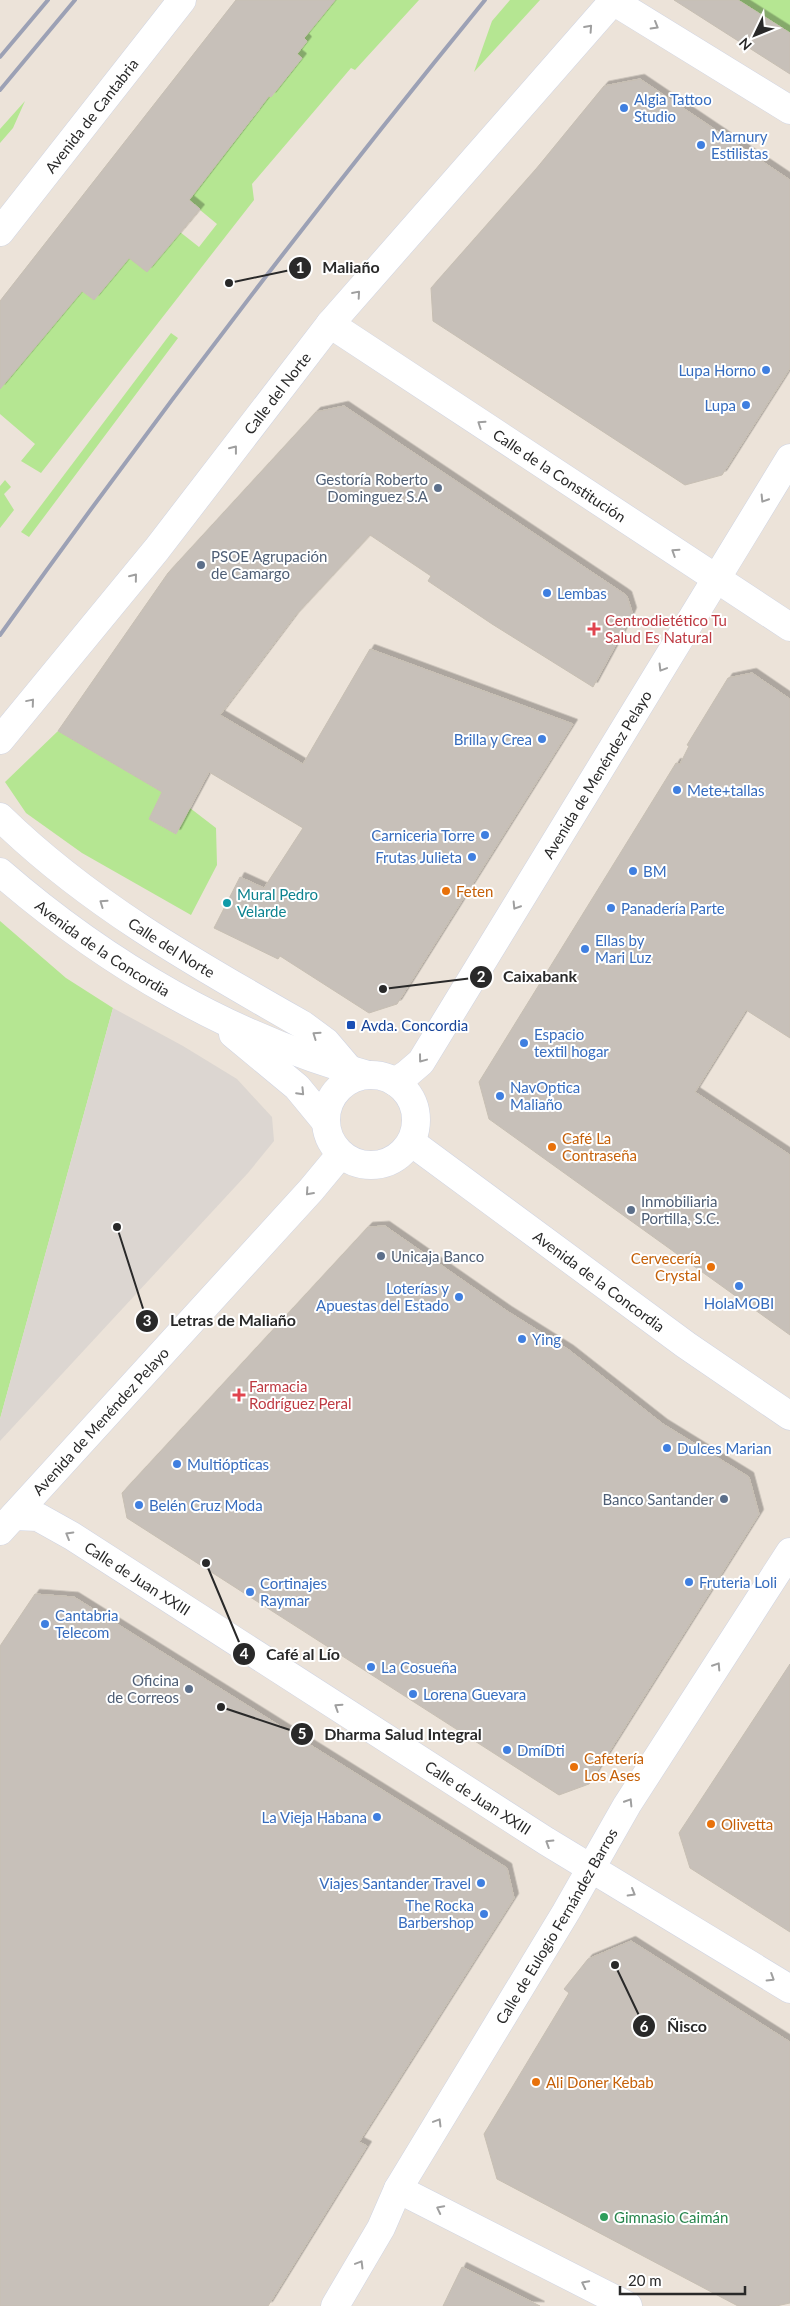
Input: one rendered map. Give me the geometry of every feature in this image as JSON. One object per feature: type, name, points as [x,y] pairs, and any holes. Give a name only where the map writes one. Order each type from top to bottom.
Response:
[{"type":"street","name":"Avenida de Cantabria","points":[[0,232],[182,0]]},
{"type":"street","name":"Calle del Norte","points":[[0,740],[157,549],[330,324],[614,1]]},
{"type":"street","points":[[614,1],[790,110]]},
{"type":"street","name":"Calle de la Constitución","points":[[330,324],[790,627]]},
{"type":"street","name":"Avenida de Menéndez Pelayo","points":[[395,1082],[420,1062],[790,458]]},
{"type":"street","name":"Calle del Norte","points":[[0,818],[46,861],[152,937],[303,1025],[326,1042],[359,1072]]},
{"type":"street","name":"Avenida de la Concordia","points":[[0,872],[59,919],[113,957],[211,1016],[278,1070],[303,1094],[325,1121]]},
{"type":"street","name":"Avenida de la Concordia","points":[[211,1016],[359,1072]]},
{"type":"street","points":[[359,1072],[382,1076],[395,1082],[405,1091],[412,1102],[416,1115],[415,1129],[411,1142],[404,1152],[381,1164],[368,1166],[355,1163],[340,1155],[328,1135],[325,1121],[327,1108],[333,1095],[359,1072]]},
{"type":"street","name":"Avenida de la Concordia","points":[[411,1142],[678,1339],[790,1416]]},
{"type":"street","name":"Avenida de Menéndez Pelayo","points":[[7,1523],[311,1190],[340,1155]]},
{"type":"street","name":"Calle de Juan XXIII","points":[[7,1523],[38,1517],[72,1536],[590,1868],[790,1989]]},
{"type":"street","name":"Calle de Eulogio Fernández Barros","points":[[335,2306],[381,2228],[398,2189],[566,1912],[627,1805],[790,1552]]},
{"type":"street","points":[[398,2189],[628,2306]]},
{"type":"green space","points":[[335,0],[419,0],[355,70],[351,68],[252,184],[254,200],[41,473],[21,461],[35,444],[0,414],[0,388],[82,291],[94,300],[129,258],[180,232],[199,247],[217,224],[188,200],[260,109],[265,94],[271,97],[302,58],[297,54],[307,42],[304,38]]},
{"type":"green space","points":[[510,0],[540,0],[474,72],[492,21]]},
{"type":"green space","points":[[738,0],[790,0],[790,33]]},
{"type":"green space","points":[[25,101],[13,128],[0,143],[0,129]]},
{"type":"green space","points":[[171,333],[178,338],[29,537],[21,532]]},
{"type":"green space","points":[[5,480],[11,487],[4,494],[14,510],[0,528],[0,486]]},
{"type":"green space","points":[[58,731],[162,792],[149,819],[176,834],[190,808],[216,828],[217,865],[191,915],[82,853],[26,813],[5,782]]},
{"type":"green space","points":[[0,921],[66,978],[113,1008],[0,1419]]},
{"type":"shaded area","points":[[113,1008],[183,1046],[237,1079],[272,1117],[274,1141],[248,1173],[0,1441],[0,1419]]},
{"type":"building","points":[[236,0],[335,0],[304,38],[307,41],[297,54],[302,58],[271,97],[269,96],[189,200],[200,209],[147,272],[129,258],[94,300],[82,291],[0,389],[0,301]]},
{"type":"building","points":[[674,0],[738,0],[790,33],[790,74]]},
{"type":"building","points":[[640,79],[790,180],[790,368],[722,475],[685,485],[433,321],[431,288],[536,169],[604,86]]},
{"type":"building","points":[[344,406],[623,593],[627,596],[632,612],[593,687],[492,624],[428,581],[431,576],[370,535],[294,617],[220,715],[303,764],[370,649],[573,724],[397,1004],[369,1013],[280,956],[278,959],[214,928],[240,877],[264,888],[303,828],[209,772],[176,834],[149,819],[162,792],[58,731],[168,573],[316,412]]},
{"type":"building","points":[[752,673],[790,699],[790,1038],[746,1010],[695,1092],[790,1155],[790,1335],[489,1119],[479,1082],[676,763],[680,764],[689,746],[687,745],[728,678]]},
{"type":"building","points":[[385,1226],[507,1311],[569,1350],[663,1424],[749,1477],[759,1514],[589,1784],[559,1795],[127,1518],[122,1493],[368,1227]]},
{"type":"building","points":[[35,1594],[74,1597],[507,1868],[514,1898],[359,2142],[367,2146],[268,2306],[0,2306],[0,1646]]},
{"type":"building","points":[[790,1664],[790,1932],[690,1868],[679,1833]]},
{"type":"building","points":[[631,1941],[790,2042],[790,2303],[776,2306],[738,2306],[497,2179],[484,2134],[569,1993],[564,1989],[588,1959]]},
{"type":"building","points":[[462,2267],[540,2306],[443,2306]]},
{"type":"railway","points":[[0,57],[48,0]]},
{"type":"railway","points":[[0,90],[75,0]]},
{"type":"railway","points":[[0,635],[117,473],[237,314],[485,0]]},
{"type":"place","name":"Algia Tattoo Studio","points":[[624,108]]},
{"type":"place","name":"Marnury Estilistas","points":[[701,145]]},
{"type":"place","name":"Maliaño","points":[[229,283]]},
{"type":"place","name":"Lupa Horno","points":[[766,370]]},
{"type":"place","name":"Lupa","points":[[746,405]]},
{"type":"place","name":"Gestoría Roberto Dominguez S.A","points":[[438,488]]},
{"type":"place","name":"PSOE Agrupación de Camargo","points":[[201,565]]},
{"type":"place","name":"Lembas","points":[[547,593]]},
{"type":"place","name":"Centrodietético Tu Salud Es Natural","points":[[594,629]]},
{"type":"place","name":"Brilla y Crea","points":[[542,739]]},
{"type":"place","name":"Mete+tallas","points":[[677,790]]},
{"type":"place","name":"Carniceria Torre","points":[[485,835]]},
{"type":"place","name":"Frutas Julieta","points":[[472,857]]},
{"type":"place","name":"BM","points":[[633,871]]},
{"type":"place","name":"Feten","points":[[446,891]]},
{"type":"place","name":"Mural Pedro Velarde","points":[[227,903]]},
{"type":"place","name":"Panadería Parte","points":[[611,908]]},
{"type":"place","name":"Ellas by Mari Luz","points":[[585,949]]},
{"type":"place","name":"Caixabank","points":[[383,989]]},
{"type":"place","name":"Avda. Concordia","points":[[351,1025]]},
{"type":"place","name":"Espacio textil hogar","points":[[524,1043]]},
{"type":"place","name":"NavOptica Maliaño","points":[[500,1096]]},
{"type":"place","name":"Café La Contraseña","points":[[552,1147]]},
{"type":"place","name":"Inmobiliaria Portilla, S.C.","points":[[631,1210]]},
{"type":"place","name":"Letras de Maliaño","points":[[117,1227]]},
{"type":"place","name":"Unicaja Banco","points":[[381,1256]]},
{"type":"place","name":"Cervecería Crystal","points":[[711,1267]]},
{"type":"place","name":"HolaMOBI","points":[[739,1286]]},
{"type":"place","name":"Loterías y Apuestas del Estado","points":[[459,1297]]},
{"type":"place","name":"Ying","points":[[522,1339]]},
{"type":"place","name":"Farmacia Rodríguez Peral","points":[[239,1395]]},
{"type":"place","name":"Dulces Marian","points":[[667,1448]]},
{"type":"place","name":"Multiópticas","points":[[177,1464]]},
{"type":"place","name":"Banco Santander","points":[[724,1499]]},
{"type":"place","name":"Belén Cruz Moda","points":[[139,1505]]},
{"type":"place","name":"Café al Lío","points":[[206,1563]]},
{"type":"place","name":"Fruteria Loli","points":[[689,1582]]},
{"type":"place","name":"Cortinajes Raymar","points":[[250,1592]]},
{"type":"place","name":"Cantabria Telecom","points":[[45,1624]]},
{"type":"place","name":"La Cosueña","points":[[371,1667]]},
{"type":"place","name":"Oficina de Correos","points":[[189,1689]]},
{"type":"place","name":"Lorena Guevara","points":[[413,1694]]},
{"type":"place","name":"Dharma Salud Integral","points":[[221,1707]]},
{"type":"place","name":"DmíDti","points":[[507,1750]]},
{"type":"place","name":"Cafetería Los Ases","points":[[574,1767]]},
{"type":"place","name":"La Vieja Habana","points":[[377,1817]]},
{"type":"place","name":"Olivetta","points":[[711,1824]]},
{"type":"place","name":"Viajes Santander Travel","points":[[481,1883]]},
{"type":"place","name":"The Rocka Barbershop","points":[[484,1914]]},
{"type":"place","name":"Ñisco","points":[[615,1965]]},
{"type":"place","name":"Ali Doner Kebab","points":[[536,2082]]},
{"type":"place","name":"Gimnasio Caimán","points":[[604,2217]]}]
